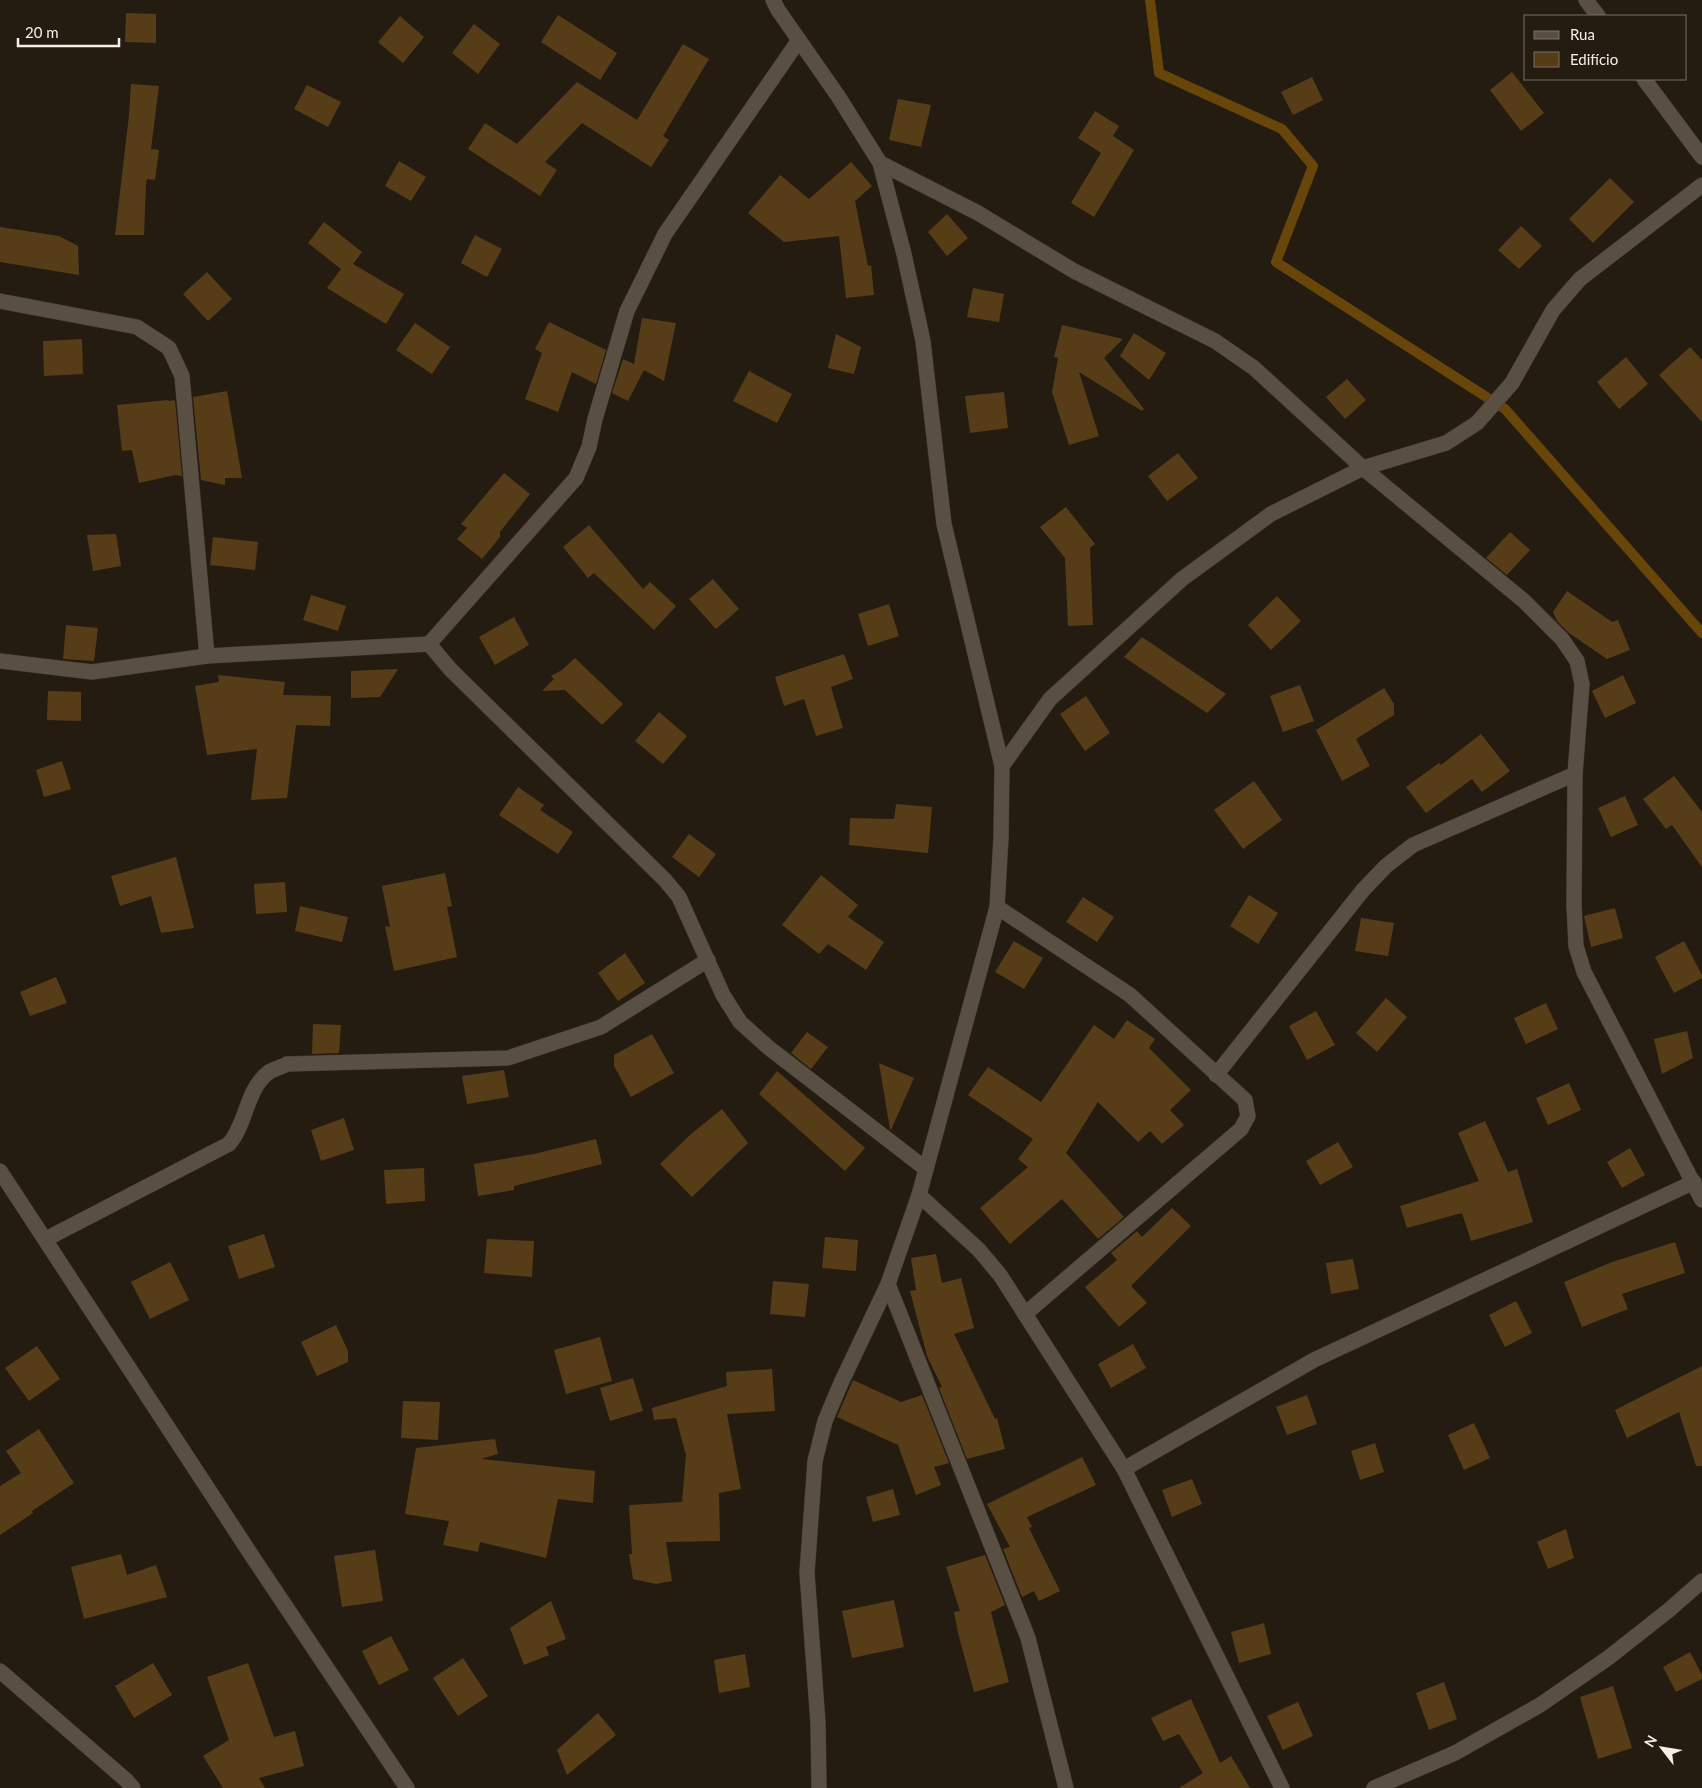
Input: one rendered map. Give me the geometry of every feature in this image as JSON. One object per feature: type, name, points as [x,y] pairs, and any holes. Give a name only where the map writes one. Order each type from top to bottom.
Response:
[{"type":"street","points":[[773,0],[880,163],[904,254],[923,341],[944,524],[1002,766],[1001,838],[997,907],[919,1195],[888,1284],[825,1421],[815,1461],[807,1573],[818,1723],[819,1788]]},
{"type":"street","points":[[1586,0],[1597,15]]},
{"type":"street","points":[[0,661],[92,672],[207,656],[429,644],[576,478],[589,447],[595,419],[627,311],[664,234],[798,40]]},
{"type":"street","points":[[1645,80],[1702,157]]},
{"type":"street","points":[[880,163],[978,213],[1074,271],[1215,341],[1254,368],[1362,468],[1524,601],[1562,639],[1576,661],[1582,684],[1575,774],[1574,905],[1576,946],[1584,972],[1702,1200]]},
{"type":"street","points":[[1002,766],[1050,700],[1182,579],[1271,514],[1362,468],[1446,443],[1477,423],[1512,383],[1553,310],[1580,279],[1702,186]]},
{"type":"street","points":[[0,301],[137,327],[169,348],[182,376],[207,656]]},
{"type":"street","points":[[429,644],[451,670],[665,880],[679,898],[722,995],[740,1022],[769,1048],[926,1169]]},
{"type":"street","points":[[1216,1074],[1363,890],[1386,866],[1413,845],[1575,774]]},
{"type":"street","points":[[997,907],[1130,995],[1245,1100],[1248,1116],[1241,1129],[1025,1314]]},
{"type":"street","points":[[46,1239],[229,1144],[236,1135],[256,1087],[270,1072],[288,1064],[508,1058],[601,1027],[708,960]]},
{"type":"street","points":[[0,1171],[252,1556],[407,1788]]},
{"type":"street","points":[[1124,1469],[1314,1360],[1694,1182]]},
{"type":"street","points":[[919,1195],[979,1250],[1000,1275],[1124,1469],[1282,1788]]},
{"type":"street","points":[[888,1284],[1028,1638],[1066,1788]]},
{"type":"street","points":[[1374,1788],[1455,1753],[1540,1705],[1608,1658],[1669,1610],[1702,1581]]},
{"type":"street","points":[[0,1671],[133,1788]]},
{"type":"building","points":[[126,13],[156,14],[156,43],[125,42]]},
{"type":"building","points":[[558,15],[617,53],[600,80],[541,42]]},
{"type":"building","points":[[400,16],[424,37],[403,63],[378,42]]},
{"type":"building","points":[[474,24],[500,44],[478,74],[452,53]]},
{"type":"building","points":[[683,44],[709,59],[663,136],[669,140],[651,167],[582,123],[545,162],[557,170],[540,196],[468,149],[485,123],[517,144],[577,82],[637,120]]},
{"type":"building","points":[[1512,72],[1544,113],[1521,131],[1490,90]]},
{"type":"building","points":[[1312,77],[1323,100],[1293,115],[1281,92]]},
{"type":"building","points":[[131,84],[159,86],[151,149],[159,150],[155,180],[147,179],[146,184],[144,235],[115,235],[129,115]]},
{"type":"building","points":[[307,85],[341,102],[328,127],[294,109]]},
{"type":"building","points":[[898,99],[931,105],[921,147],[889,140]]},
{"type":"building","points":[[1095,111],[1119,126],[1113,136],[1134,150],[1094,217],[1071,203],[1101,153],[1078,138]]},
{"type":"building","points":[[399,161],[426,177],[411,201],[385,186]]},
{"type":"building","points":[[851,162],[872,186],[855,201],[868,266],[871,265],[874,295],[846,298],[839,236],[784,242],[748,213],[780,175],[809,199]]},
{"type":"building","points":[[1610,178],[1634,202],[1593,243],[1569,219]]},
{"type":"building","points":[[947,214],[968,238],[947,256],[928,232]]},
{"type":"building","points":[[324,222],[362,252],[353,264],[404,294],[386,324],[327,288],[341,269],[308,243]]},
{"type":"building","points":[[1521,226],[1542,246],[1519,269],[1498,250]]},
{"type":"building","points":[[0,227],[59,236],[78,246],[79,275],[0,262]]},
{"type":"building","points":[[475,235],[502,249],[487,277],[461,263]]},
{"type":"building","points":[[207,272],[232,299],[208,321],[183,294]]},
{"type":"building","points":[[973,288],[1004,294],[999,322],[967,317]]},
{"type":"building","points":[[642,318],[676,323],[664,381],[644,370],[628,401],[612,393],[623,359],[636,365],[634,364]]},
{"type":"building","points":[[549,322],[606,350],[596,384],[572,372],[558,412],[525,399],[542,353],[535,349]]},
{"type":"building","points":[[415,323],[450,347],[432,374],[396,350]]},
{"type":"building","points":[[1062,325],[1123,339],[1104,358],[1144,409],[1142,411],[1079,372],[1099,436],[1069,445],[1052,392],[1058,358],[1054,357]]},
{"type":"building","points":[[1134,333],[1166,353],[1149,380],[1120,356]]},
{"type":"building","points":[[836,334],[861,347],[854,374],[828,368]]},
{"type":"building","points":[[82,339],[83,374],[44,376],[43,341]]},
{"type":"building","points":[[1690,347],[1702,360],[1702,422],[1659,375]]},
{"type":"building","points":[[1626,357],[1648,384],[1619,409],[1597,382]]},
{"type":"building","points":[[749,371],[792,394],[777,423],[733,401]]},
{"type":"building","points":[[1347,379],[1366,400],[1345,419],[1326,397]]},
{"type":"building","points":[[227,391],[242,478],[225,478],[225,485],[201,480],[193,397]]},
{"type":"building","points":[[1004,392],[1008,428],[970,433],[965,396]]},
{"type":"building","points":[[175,400],[182,476],[175,475],[139,483],[132,450],[122,451],[117,405]]},
{"type":"building","points":[[1178,453],[1198,478],[1167,501],[1148,476]]},
{"type":"building","points":[[504,473],[530,494],[500,532],[500,537],[482,559],[457,539],[467,528],[461,524]]},
{"type":"building","points":[[1066,507],[1095,544],[1090,548],[1093,625],[1068,626],[1065,558],[1040,527]]},
{"type":"building","points":[[589,525],[643,589],[650,582],[676,606],[654,630],[594,573],[588,578],[563,547]]},
{"type":"building","points":[[1510,532],[1530,550],[1507,575],[1486,558]]},
{"type":"building","points":[[116,534],[121,566],[93,571],[87,535]]},
{"type":"building","points":[[213,537],[258,542],[255,570],[210,565]]},
{"type":"building","points":[[713,579],[739,609],[716,629],[689,599]]},
{"type":"building","points":[[1567,591],[1612,622],[1618,620],[1630,650],[1607,659],[1569,633],[1557,621],[1553,612]]},
{"type":"building","points":[[311,595],[346,606],[338,631],[303,620]]},
{"type":"building","points":[[1277,596],[1301,621],[1271,650],[1248,625]]},
{"type":"building","points":[[889,604],[899,636],[868,646],[858,614]]},
{"type":"building","points":[[514,617],[529,645],[495,665],[479,637]]},
{"type":"building","points":[[66,625],[98,628],[94,661],[63,659]]},
{"type":"building","points":[[1142,637],[1226,694],[1207,713],[1124,657]]},
{"type":"building","points":[[844,654],[853,679],[831,687],[843,728],[816,736],[804,699],[784,706],[775,677]]},
{"type":"building","points":[[575,658],[623,704],[602,725],[565,690],[542,691],[554,679],[551,676],[562,670]]},
{"type":"building","points":[[398,669],[380,697],[351,698],[351,671]]},
{"type":"building","points":[[218,675],[285,682],[283,695],[331,696],[330,726],[296,725],[287,798],[251,800],[257,749],[207,755],[195,686],[219,682]]},
{"type":"building","points":[[1623,675],[1636,703],[1605,718],[1592,691]]},
{"type":"building","points":[[1300,685],[1314,721],[1283,732],[1270,696]]},
{"type":"building","points":[[1384,688],[1394,704],[1394,715],[1356,739],[1370,766],[1342,781],[1316,730]]},
{"type":"building","points":[[48,691],[81,692],[81,721],[47,720]]},
{"type":"building","points":[[1086,696],[1110,733],[1085,751],[1060,714]]},
{"type":"building","points":[[659,712],[687,736],[663,764],[635,741]]},
{"type":"building","points":[[1481,734],[1510,771],[1482,792],[1472,779],[1426,813],[1406,787],[1439,763],[1441,765]]},
{"type":"building","points":[[62,761],[71,789],[44,797],[36,770]]},
{"type":"building","points":[[1674,776],[1702,812],[1702,867],[1672,825],[1666,829],[1643,799]]},
{"type":"building","points":[[1254,781],[1282,820],[1243,849],[1214,810]]},
{"type":"building","points":[[518,787],[544,805],[540,810],[573,832],[558,854],[499,815]]},
{"type":"building","points":[[1625,796],[1638,825],[1611,837],[1598,808]]},
{"type":"building","points":[[896,804],[932,807],[928,853],[849,845],[850,818],[894,819]]},
{"type":"building","points":[[689,834],[716,854],[699,877],[672,857]]},
{"type":"building","points":[[176,857],[194,928],[161,933],[151,896],[120,906],[111,876]]},
{"type":"building","points":[[445,873],[452,906],[447,907],[457,957],[394,971],[385,926],[390,927],[382,886]]},
{"type":"building","points":[[821,875],[858,905],[848,917],[884,942],[866,970],[828,944],[819,954],[782,925]]},
{"type":"building","points":[[285,882],[287,912],[256,914],[254,884]]},
{"type":"building","points":[[1249,895],[1278,913],[1258,944],[1230,926]]},
{"type":"building","points":[[1083,897],[1114,917],[1097,942],[1066,922]]},
{"type":"building","points":[[300,906],[348,917],[342,942],[295,931]]},
{"type":"building","points":[[1615,908],[1623,938],[1591,947],[1584,916]]},
{"type":"building","points":[[1361,918],[1394,923],[1388,956],[1355,951]]},
{"type":"building","points":[[1014,941],[1043,958],[1024,989],[995,972]]},
{"type":"building","points":[[1684,941],[1702,978],[1674,993],[1655,957]]},
{"type":"building","points":[[625,953],[645,983],[618,1001],[598,973]]},
{"type":"building","points":[[56,977],[67,1003],[30,1016],[20,992]]},
{"type":"building","points":[[1386,998],[1407,1017],[1377,1052],[1356,1033]]},
{"type":"building","points":[[1546,1003],[1558,1029],[1526,1044],[1514,1018]]},
{"type":"building","points":[[1316,1011],[1335,1045],[1307,1060],[1289,1026]]},
{"type":"building","points":[[1127,1020],[1155,1039],[1149,1048],[1191,1090],[1170,1110],[1184,1125],[1162,1144],[1150,1131],[1138,1142],[1098,1102],[1066,1153],[1124,1217],[1098,1239],[1062,1199],[1010,1244],[980,1208],[1028,1167],[1018,1159],[1033,1139],[968,1095],[988,1067],[1041,1102],[1094,1025],[1114,1039]]},
{"type":"building","points":[[313,1024],[341,1025],[339,1053],[312,1054]]},
{"type":"building","points":[[1687,1031],[1693,1058],[1662,1074],[1654,1039]]},
{"type":"building","points":[[807,1032],[828,1047],[811,1069],[791,1053]]},
{"type":"building","points":[[652,1034],[674,1073],[631,1097],[614,1066],[614,1055]]},
{"type":"building","points":[[879,1063],[914,1078],[891,1130],[890,1129]]},
{"type":"building","points":[[504,1070],[509,1097],[467,1104],[462,1076]]},
{"type":"building","points":[[777,1071],[865,1148],[845,1171],[759,1094]]},
{"type":"building","points":[[1569,1083],[1581,1110],[1548,1125],[1536,1098]]},
{"type":"building","points":[[722,1109],[748,1143],[692,1197],[660,1164],[691,1134]]},
{"type":"building","points":[[344,1118],[354,1150],[321,1161],[311,1130]]},
{"type":"building","points":[[1485,1121],[1508,1172],[1517,1169],[1533,1222],[1471,1241],[1462,1213],[1407,1228],[1400,1206],[1479,1181],[1458,1133]]},
{"type":"building","points":[[596,1139],[602,1164],[514,1186],[514,1190],[478,1196],[474,1164],[534,1154]]},
{"type":"building","points":[[1338,1142],[1353,1167],[1320,1185],[1306,1161]]},
{"type":"building","points":[[1630,1148],[1645,1175],[1622,1188],[1607,1162]]},
{"type":"building","points":[[424,1168],[425,1201],[386,1204],[384,1170]]},
{"type":"building","points":[[1172,1208],[1191,1226],[1131,1286],[1147,1303],[1119,1327],[1085,1287],[1117,1260],[1111,1253],[1137,1231],[1142,1237]]},
{"type":"building","points":[[264,1234],[275,1267],[239,1279],[228,1246]]},
{"type":"building","points":[[825,1237],[858,1240],[856,1271],[822,1268]]},
{"type":"building","points":[[487,1239],[534,1241],[532,1277],[484,1273]]},
{"type":"building","points":[[1675,1242],[1685,1273],[1622,1294],[1628,1309],[1582,1327],[1564,1282],[1612,1262]]},
{"type":"building","points":[[936,1254],[942,1283],[961,1278],[974,1328],[954,1334],[995,1419],[997,1418],[1005,1449],[967,1459],[939,1388],[942,1387],[927,1356],[910,1291],[916,1290],[911,1258]]},
{"type":"building","points":[[1353,1259],[1359,1289],[1331,1294],[1326,1263]]},
{"type":"building","points":[[170,1262],[189,1300],[150,1319],[131,1282]]},
{"type":"building","points":[[773,1281],[809,1284],[805,1317],[770,1314]]},
{"type":"building","points":[[1516,1301],[1532,1333],[1505,1347],[1489,1315]]},
{"type":"building","points":[[336,1325],[348,1351],[348,1362],[317,1376],[301,1342]]},
{"type":"building","points":[[600,1337],[612,1381],[566,1394],[554,1350]]},
{"type":"building","points":[[1133,1344],[1146,1368],[1111,1388],[1098,1364]]},
{"type":"building","points":[[37,1346],[60,1379],[29,1401],[5,1368]]},
{"type":"building","points":[[1702,1366],[1702,1466],[1696,1466],[1679,1412],[1627,1438],[1615,1410]]},
{"type":"building","points":[[772,1369],[775,1411],[727,1414],[741,1489],[719,1493],[720,1541],[666,1542],[672,1581],[656,1584],[633,1579],[629,1554],[632,1554],[629,1505],[682,1502],[686,1455],[676,1418],[654,1420],[652,1408],[727,1386],[726,1372]]},
{"type":"building","points":[[633,1378],[643,1411],[610,1421],[600,1388]]},
{"type":"building","points":[[853,1380],[901,1402],[922,1395],[949,1463],[934,1467],[941,1485],[916,1495],[898,1445],[837,1417]]},
{"type":"building","points":[[1307,1395],[1317,1424],[1287,1435],[1276,1407]]},
{"type":"building","points":[[403,1401],[440,1402],[438,1440],[401,1438]]},
{"type":"building","points":[[1474,1423],[1490,1458],[1464,1470],[1448,1435]]},
{"type":"building","points":[[39,1429],[74,1483],[0,1535],[0,1486],[21,1473],[6,1451]]},
{"type":"building","points":[[495,1439],[498,1454],[481,1459],[595,1471],[593,1503],[558,1499],[546,1558],[480,1542],[478,1552],[443,1545],[449,1521],[405,1514],[416,1448]]},
{"type":"building","points":[[1375,1443],[1384,1472],[1360,1480],[1351,1451]]},
{"type":"building","points":[[1082,1457],[1096,1485],[1027,1517],[1032,1527],[1029,1528],[1060,1591],[1039,1601],[1034,1591],[1022,1597],[1003,1549],[1010,1547],[987,1504]]},
{"type":"building","points":[[1192,1479],[1202,1504],[1172,1517],[1162,1490]]},
{"type":"building","points":[[893,1489],[900,1515],[873,1522],[866,1497]]},
{"type":"building","points":[[1566,1529],[1574,1558],[1548,1569],[1537,1542]]},
{"type":"building","points":[[375,1550],[383,1601],[342,1607],[334,1556]]},
{"type":"building","points":[[121,1554],[127,1575],[156,1565],[167,1597],[84,1619],[71,1567]]},
{"type":"building","points":[[985,1555],[1005,1605],[991,1612],[1009,1682],[974,1692],[954,1612],[960,1611],[946,1567]]},
{"type":"building","points":[[894,1600],[904,1647],[852,1658],[842,1611]]},
{"type":"building","points":[[551,1601],[566,1639],[546,1647],[549,1655],[524,1665],[510,1628]]},
{"type":"building","points":[[1264,1623],[1271,1654],[1239,1663],[1231,1632]]},
{"type":"building","points":[[391,1636],[409,1670],[379,1685],[362,1651]]},
{"type":"building","points":[[1690,1652],[1702,1675],[1702,1679],[1676,1692],[1663,1667]]},
{"type":"building","points":[[745,1654],[750,1687],[719,1693],[714,1660]]},
{"type":"building","points":[[463,1658],[488,1696],[458,1716],[433,1678]]},
{"type":"building","points":[[153,1663],[172,1695],[134,1718],[115,1686]]},
{"type":"building","points":[[248,1663],[274,1737],[295,1731],[304,1766],[259,1778],[265,1788],[223,1788],[203,1756],[229,1740],[207,1677]]},
{"type":"building","points":[[1444,1682],[1457,1719],[1429,1730],[1416,1693]]},
{"type":"building","points":[[1613,1686],[1632,1748],[1598,1759],[1580,1697]]},
{"type":"building","points":[[1191,1699],[1220,1763],[1231,1756],[1250,1788],[1179,1788],[1203,1773],[1179,1734],[1163,1741],[1151,1718]]},
{"type":"building","points":[[1298,1702],[1313,1736],[1283,1750],[1267,1716]]},
{"type":"building","points":[[598,1713],[616,1735],[567,1775],[557,1750]]},
{"type":"waterway","points":[[1150,0],[1159,73],[1282,129],[1313,166],[1276,262],[1505,409],[1702,633]]}]
